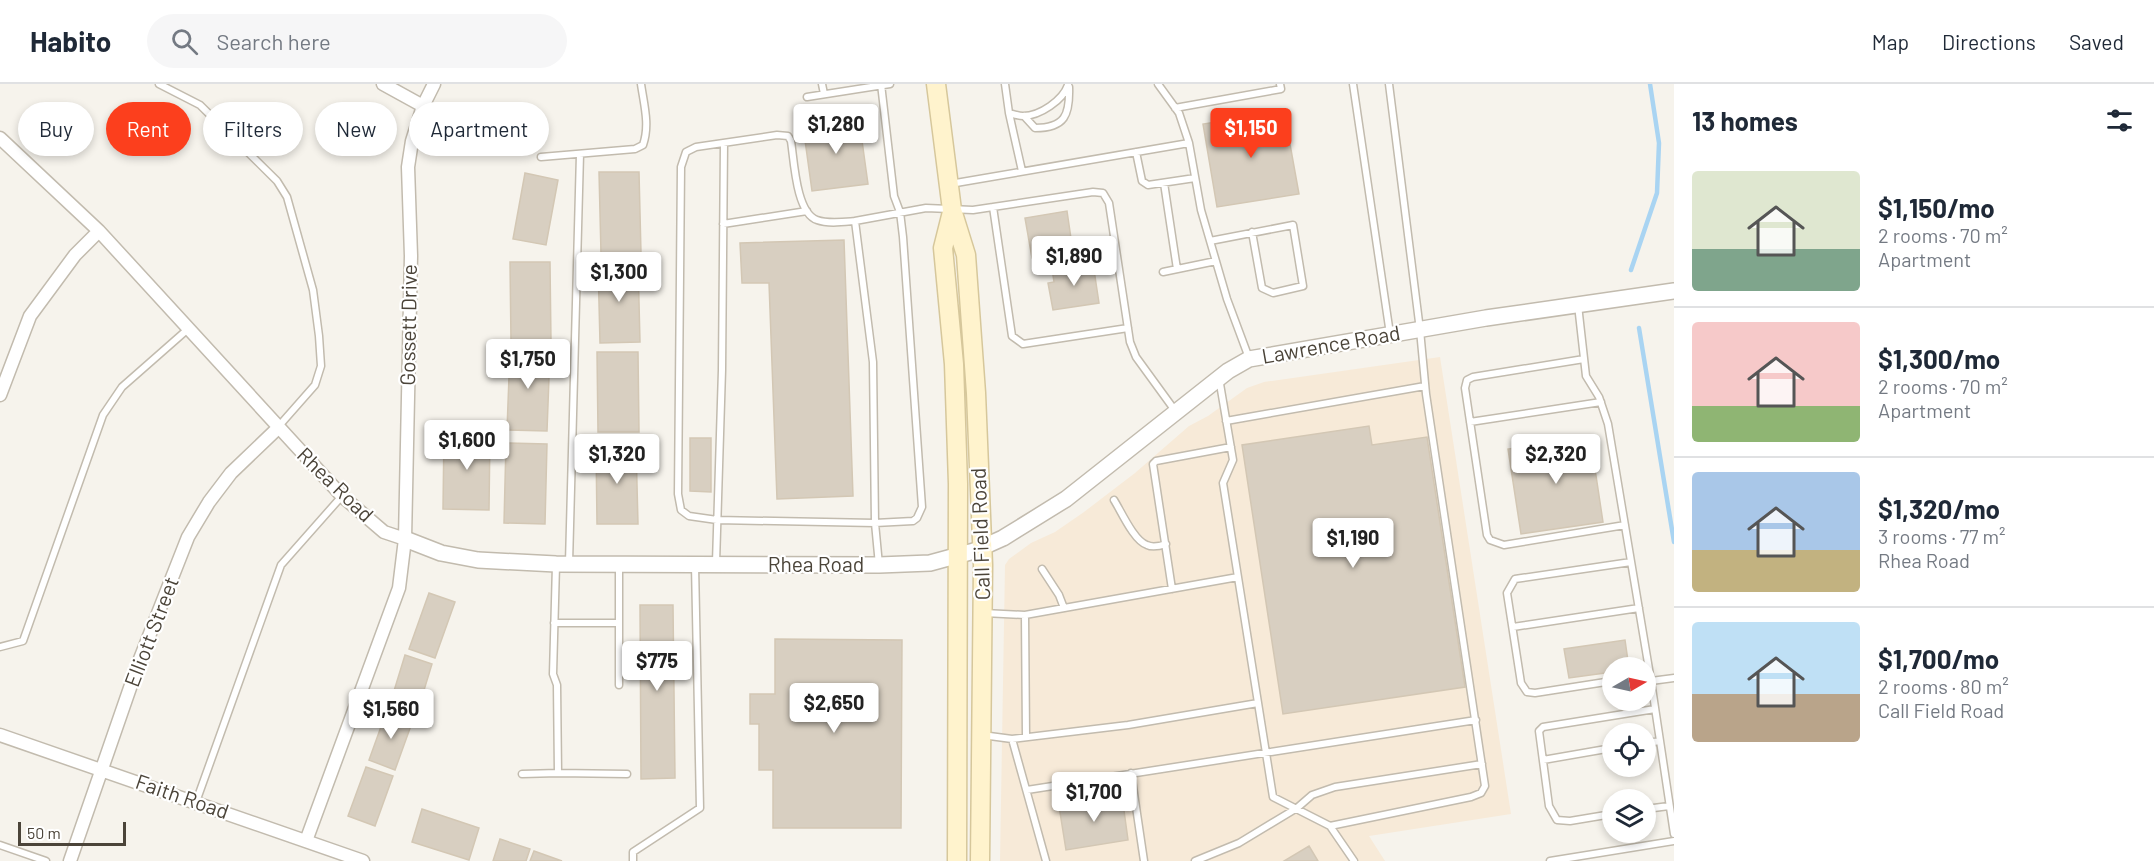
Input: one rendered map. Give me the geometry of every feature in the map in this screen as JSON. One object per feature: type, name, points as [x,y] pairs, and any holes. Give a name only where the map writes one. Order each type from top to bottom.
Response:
[{"type":"main road","name":"Call Field Road","points":[[936,84],[952,210],[966,255],[976,393],[971,551],[957,731],[957,861]]},
{"type":"main road","name":"Call Field Road","points":[[952,210],[943,248],[954,364],[958,484],[983,613],[980,861]]},
{"type":"main road","points":[[957,731],[982,735]]},
{"type":"street","points":[[382,84],[416,102]]},
{"type":"street","name":"Gossett Drive","points":[[425,102],[434,84]]},
{"type":"street","name":"Rhea Road","points":[[1,140],[99,231],[342,496],[384,532],[441,553],[478,560],[562,564],[879,565],[930,563],[971,551]]},
{"type":"street","name":"Gossett Drive","points":[[306,841],[399,588],[405,539],[411,256],[408,167],[410,156]]},
{"type":"street","points":[[0,395],[30,316],[75,255],[99,231]]},
{"type":"street","name":"Lawrence Road","points":[[971,551],[1031,522],[1066,499],[1219,378],[1250,359],[1674,291]]},
{"type":"street","name":"Elliott Street","points":[[70,861],[140,659],[188,537],[231,472],[278,428]]},
{"type":"street","name":"Faith Road","points":[[0,735],[363,861]]},
{"type":"lane","points":[[159,84],[200,105],[277,181],[287,197],[313,290],[320,336],[321,366],[315,385],[278,428]]},
{"type":"lane","points":[[541,157],[634,149],[643,145],[647,135],[647,120],[641,84]]},
{"type":"lane","points":[[822,84],[824,94]]},
{"type":"lane","points":[[807,97],[890,84]]},
{"type":"lane","points":[[1005,84],[1022,171]]},
{"type":"lane","points":[[1158,84],[1175,108],[1189,142],[1201,210],[1227,299],[1250,359]]},
{"type":"lane","points":[[1175,108],[1281,89],[1280,84]]},
{"type":"lane","points":[[1353,84],[1390,335]]},
{"type":"lane","points":[[1330,826],[1471,797],[1481,793],[1485,786],[1425,386],[1389,84]]},
{"type":"lane","points":[[881,85],[894,196],[900,212],[903,237],[922,507],[917,518],[913,521],[875,523],[717,520],[688,516],[681,510],[678,494],[681,167],[686,152],[690,149],[788,136],[791,141],[800,196],[807,211],[815,220],[825,222],[855,221],[900,212],[926,208],[973,210],[1093,192],[1103,193],[1109,203],[1130,342],[1136,357],[1176,412]]},
{"type":"lane","points":[[1009,113],[1024,116],[1046,109],[1069,85]]},
{"type":"lane","points":[[1024,116],[1035,128],[1050,128],[1063,119],[1070,105],[1069,85]]},
{"type":"lane","points":[[949,184],[1189,142]]},
{"type":"lane","points":[[716,565],[723,370],[724,143]]},
{"type":"lane","points":[[1136,152],[1142,181],[1148,185],[1195,178]]},
{"type":"lane","points":[[558,773],[554,623],[562,564],[580,154]]},
{"type":"lane","points":[[1164,183],[1177,269]]},
{"type":"lane","points":[[993,207],[1012,336],[1023,344],[1128,328]]},
{"type":"lane","points":[[723,224],[807,211]]},
{"type":"lane","points":[[855,221],[873,362],[875,523],[879,565]]},
{"type":"lane","points":[[1210,241],[1252,232],[1293,225],[1303,286],[1273,292],[1262,288],[1252,232]]},
{"type":"lane","points":[[1163,272],[1216,261]]},
{"type":"lane","points":[[1578,305],[1586,376],[1601,402],[1608,424],[1646,657]]},
{"type":"lane","points":[[0,647],[23,641],[103,415],[122,387],[189,329]]},
{"type":"lane","points":[[1584,359],[1473,376],[1467,380],[1465,388],[1487,534],[1490,540],[1504,545],[1625,525]]},
{"type":"lane","points":[[1219,378],[1233,460],[1223,483],[1274,797],[1330,826],[1354,861]]},
{"type":"lane","points":[[1226,421],[1425,386]]},
{"type":"lane","points":[[1470,422],[1601,402]]},
{"type":"lane","points":[[1172,589],[1153,464],[1156,461],[1231,447]]},
{"type":"lane","points":[[196,802],[281,564],[342,496]]},
{"type":"lane","points":[[1114,500],[1133,532],[1143,543],[1156,546],[1166,544]]},
{"type":"lane","points":[[1602,683],[1535,693],[1527,692],[1521,683],[1507,592],[1515,579],[1631,562]]},
{"type":"lane","points":[[618,686],[619,564]]},
{"type":"lane","points":[[633,861],[633,852],[700,808],[695,565]]},
{"type":"lane","points":[[1042,569],[1059,595],[1064,608]]},
{"type":"lane","points":[[983,613],[1025,615],[1238,577]]},
{"type":"lane","points":[[1513,627],[1639,608]]},
{"type":"lane","points":[[1025,615],[1026,738]]},
{"type":"lane","points":[[554,623],[619,623]]},
{"type":"lane","points":[[1656,677],[1674,678]]},
{"type":"lane","points":[[982,735],[1012,739],[1026,738],[1128,725],[1258,703]]},
{"type":"lane","points":[[1602,816],[1570,821],[1557,820],[1549,806],[1539,731],[1543,727],[1643,711]]},
{"type":"lane","points":[[1655,711],[1674,834]]},
{"type":"lane","points":[[1027,790],[1476,720]]},
{"type":"lane","points":[[1012,739],[1046,861]]},
{"type":"lane","points":[[1656,742],[1660,741]]},
{"type":"lane","points":[[1543,760],[1602,750]]},
{"type":"lane","points":[[1195,861],[1239,843],[1297,808],[1312,795],[1335,787],[1482,764]]},
{"type":"lane","points":[[1131,773],[1144,861]]},
{"type":"lane","points":[[522,774],[627,774]]},
{"type":"lane","points":[[1656,808],[1669,806]]},
{"type":"lane","points":[[1550,861],[1674,841]]},
{"type":"lane","points":[[0,844],[46,861]]},
{"type":"shaded area","points":[[1440,357],[1511,814],[1369,836],[1385,861],[1000,861],[1005,565],[1009,559],[1031,543],[1055,532],[1084,512],[1135,473],[1189,426],[1208,416],[1247,388],[1264,382]]},
{"type":"building","points":[[1284,111],[1299,194],[1217,207],[1203,124]]},
{"type":"building","points":[[859,119],[868,184],[812,191],[803,126]]},
{"type":"building","points":[[599,172],[639,172],[641,253],[601,254]]},
{"type":"building","points":[[525,173],[558,180],[546,245],[513,239]]},
{"type":"building","points":[[1067,211],[1073,252],[1032,258],[1025,218]]},
{"type":"building","points":[[844,240],[853,496],[777,499],[769,283],[742,283],[740,243]]},
{"type":"building","points":[[510,262],[550,262],[551,342],[511,342]]},
{"type":"building","points":[[638,262],[640,342],[600,343],[598,263]]},
{"type":"building","points":[[1093,263],[1099,303],[1053,310],[1048,283],[1054,282],[1052,269]]},
{"type":"building","points":[[510,350],[550,351],[547,431],[507,430]]},
{"type":"building","points":[[597,352],[638,352],[639,432],[598,432]]},
{"type":"building","points":[[1369,426],[1372,445],[1427,437],[1465,687],[1283,714],[1242,445]]},
{"type":"building","points":[[444,432],[490,433],[489,510],[443,509]]},
{"type":"building","points":[[1590,436],[1603,522],[1521,534],[1508,449]]},
{"type":"building","points":[[690,438],[711,438],[711,492],[690,491]]},
{"type":"building","points":[[506,443],[547,444],[545,524],[504,523]]},
{"type":"building","points":[[596,445],[636,445],[638,524],[597,524]]},
{"type":"building","points":[[429,593],[455,602],[435,658],[409,649]]},
{"type":"building","points":[[640,605],[673,605],[675,778],[641,779]]},
{"type":"building","points":[[775,639],[902,640],[901,828],[773,828],[773,770],[759,770],[759,724],[750,724],[750,694],[775,694]]},
{"type":"building","points":[[1625,640],[1627,657],[1602,657],[1602,673],[1569,678],[1564,649]]},
{"type":"building","points":[[405,655],[432,664],[417,713],[390,704]]},
{"type":"building","points":[[387,710],[413,720],[395,770],[369,760]]},
{"type":"building","points":[[366,767],[393,776],[375,826],[348,816]]},
{"type":"building","points":[[1122,796],[1128,840],[1066,850],[1059,806]]},
{"type":"building","points":[[422,809],[479,828],[469,860],[412,842]]},
{"type":"building","points":[[500,839],[530,849],[526,861],[493,861]]},
{"type":"building","points":[[1309,846],[1318,861],[1284,861]]},
{"type":"building","points":[[534,851],[562,861],[530,861]]},
{"type":"waterway","points":[[1631,270],[1657,193],[1659,143],[1650,84]]},
{"type":"waterway","points":[[1639,328],[1674,542]]}]
